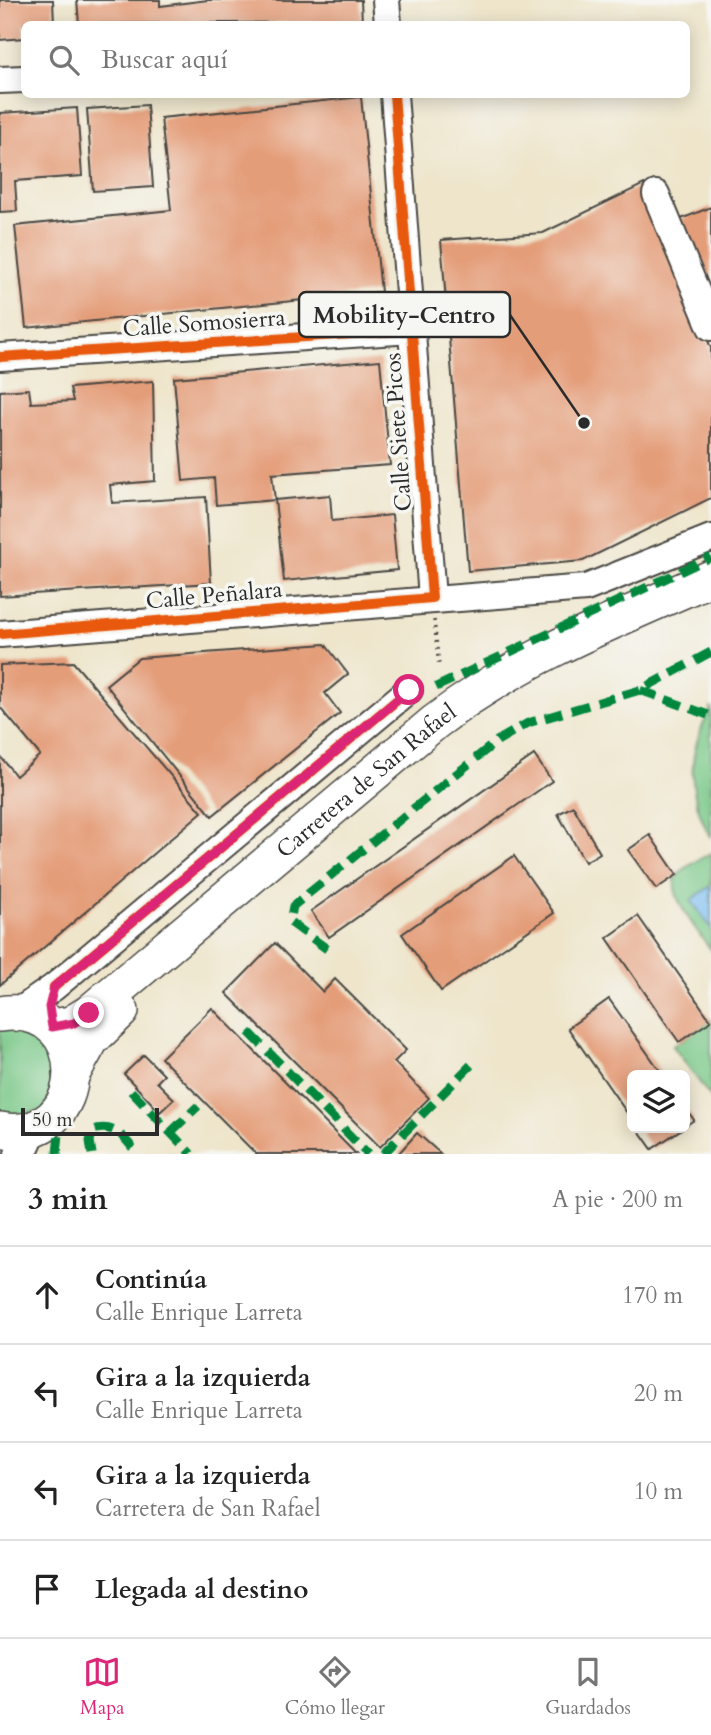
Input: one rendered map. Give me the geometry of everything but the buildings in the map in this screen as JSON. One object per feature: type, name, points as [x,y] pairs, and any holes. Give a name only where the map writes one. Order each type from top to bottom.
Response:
[{"type":"main road","name":"Carretera de San Rafael","points":[[52,1027],[74,1023],[89,1013],[435,722],[476,691],[547,651],[711,578]]},
{"type":"main road","name":"Carretera de San Rafael","points":[[16,1140],[50,1119],[62,1106],[83,1051],[113,1018],[479,714],[562,666],[711,600]]},
{"type":"main road","points":[[9,1014],[32,1016],[52,1027],[67,1048],[72,1074]]},
{"type":"street","points":[[386,0],[388,21]]},
{"type":"street","points":[[0,80],[21,79]]},
{"type":"street","name":"Calle Siete Picos","points":[[394,98],[433,606]]},
{"type":"street","points":[[656,194],[711,327]]},
{"type":"street","name":"Calle Somosierra","points":[[0,357],[412,330]]},
{"type":"street","name":"Calle Peñalara","points":[[0,634],[433,606],[586,588],[711,538]]},
{"type":"street","points":[[665,598],[711,572]]},
{"type":"street","points":[[9,1014],[54,987],[409,690]]},
{"type":"street","points":[[52,1027],[49,1007],[54,987]]},
{"type":"path","points":[[433,606],[439,666]]},
{"type":"green space","points":[[711,709],[711,838],[697,805],[693,774],[697,742]]},
{"type":"green space","points":[[711,853],[711,950],[679,901],[675,881],[686,868]]},
{"type":"green space","points":[[711,1020],[711,1098],[673,1046]]},
{"type":"green space","points":[[0,1025],[29,1025],[62,1060],[44,1110],[0,1119]]},
{"type":"water","points":[[711,886],[711,928],[691,900]]},
{"type":"marked path","points":[[436,687],[711,557]]},
{"type":"marked path","points":[[711,652],[640,690],[711,716]]},
{"type":"marked path","points":[[327,949],[290,922],[293,906],[497,741],[528,723],[640,690]]},
{"type":"marked path","points":[[249,1032],[368,1154]]},
{"type":"marked path","points":[[383,1154],[471,1065]]},
{"type":"marked path","points":[[131,1091],[191,1154]]},
{"type":"marked path","points":[[171,1132],[198,1106]]},
{"type":"marked path","points":[[92,1154],[90,1141],[93,1130],[101,1128],[119,1133],[137,1154]]},
{"type":"marked path","points":[[57,1154],[59,1134]]},
{"type":"cycle path","points":[[0,634],[432,598],[394,98]]},
{"type":"cycle path","points":[[0,357],[412,330]]},
{"type":"cycle path","points":[[54,987],[409,690]]},
{"type":"place","name":"Mobility-Centro","points":[[584,423]]},
{"type":"route","points":[[89,1013],[74,1023],[52,1027],[49,1007],[54,987],[409,690]]}]
